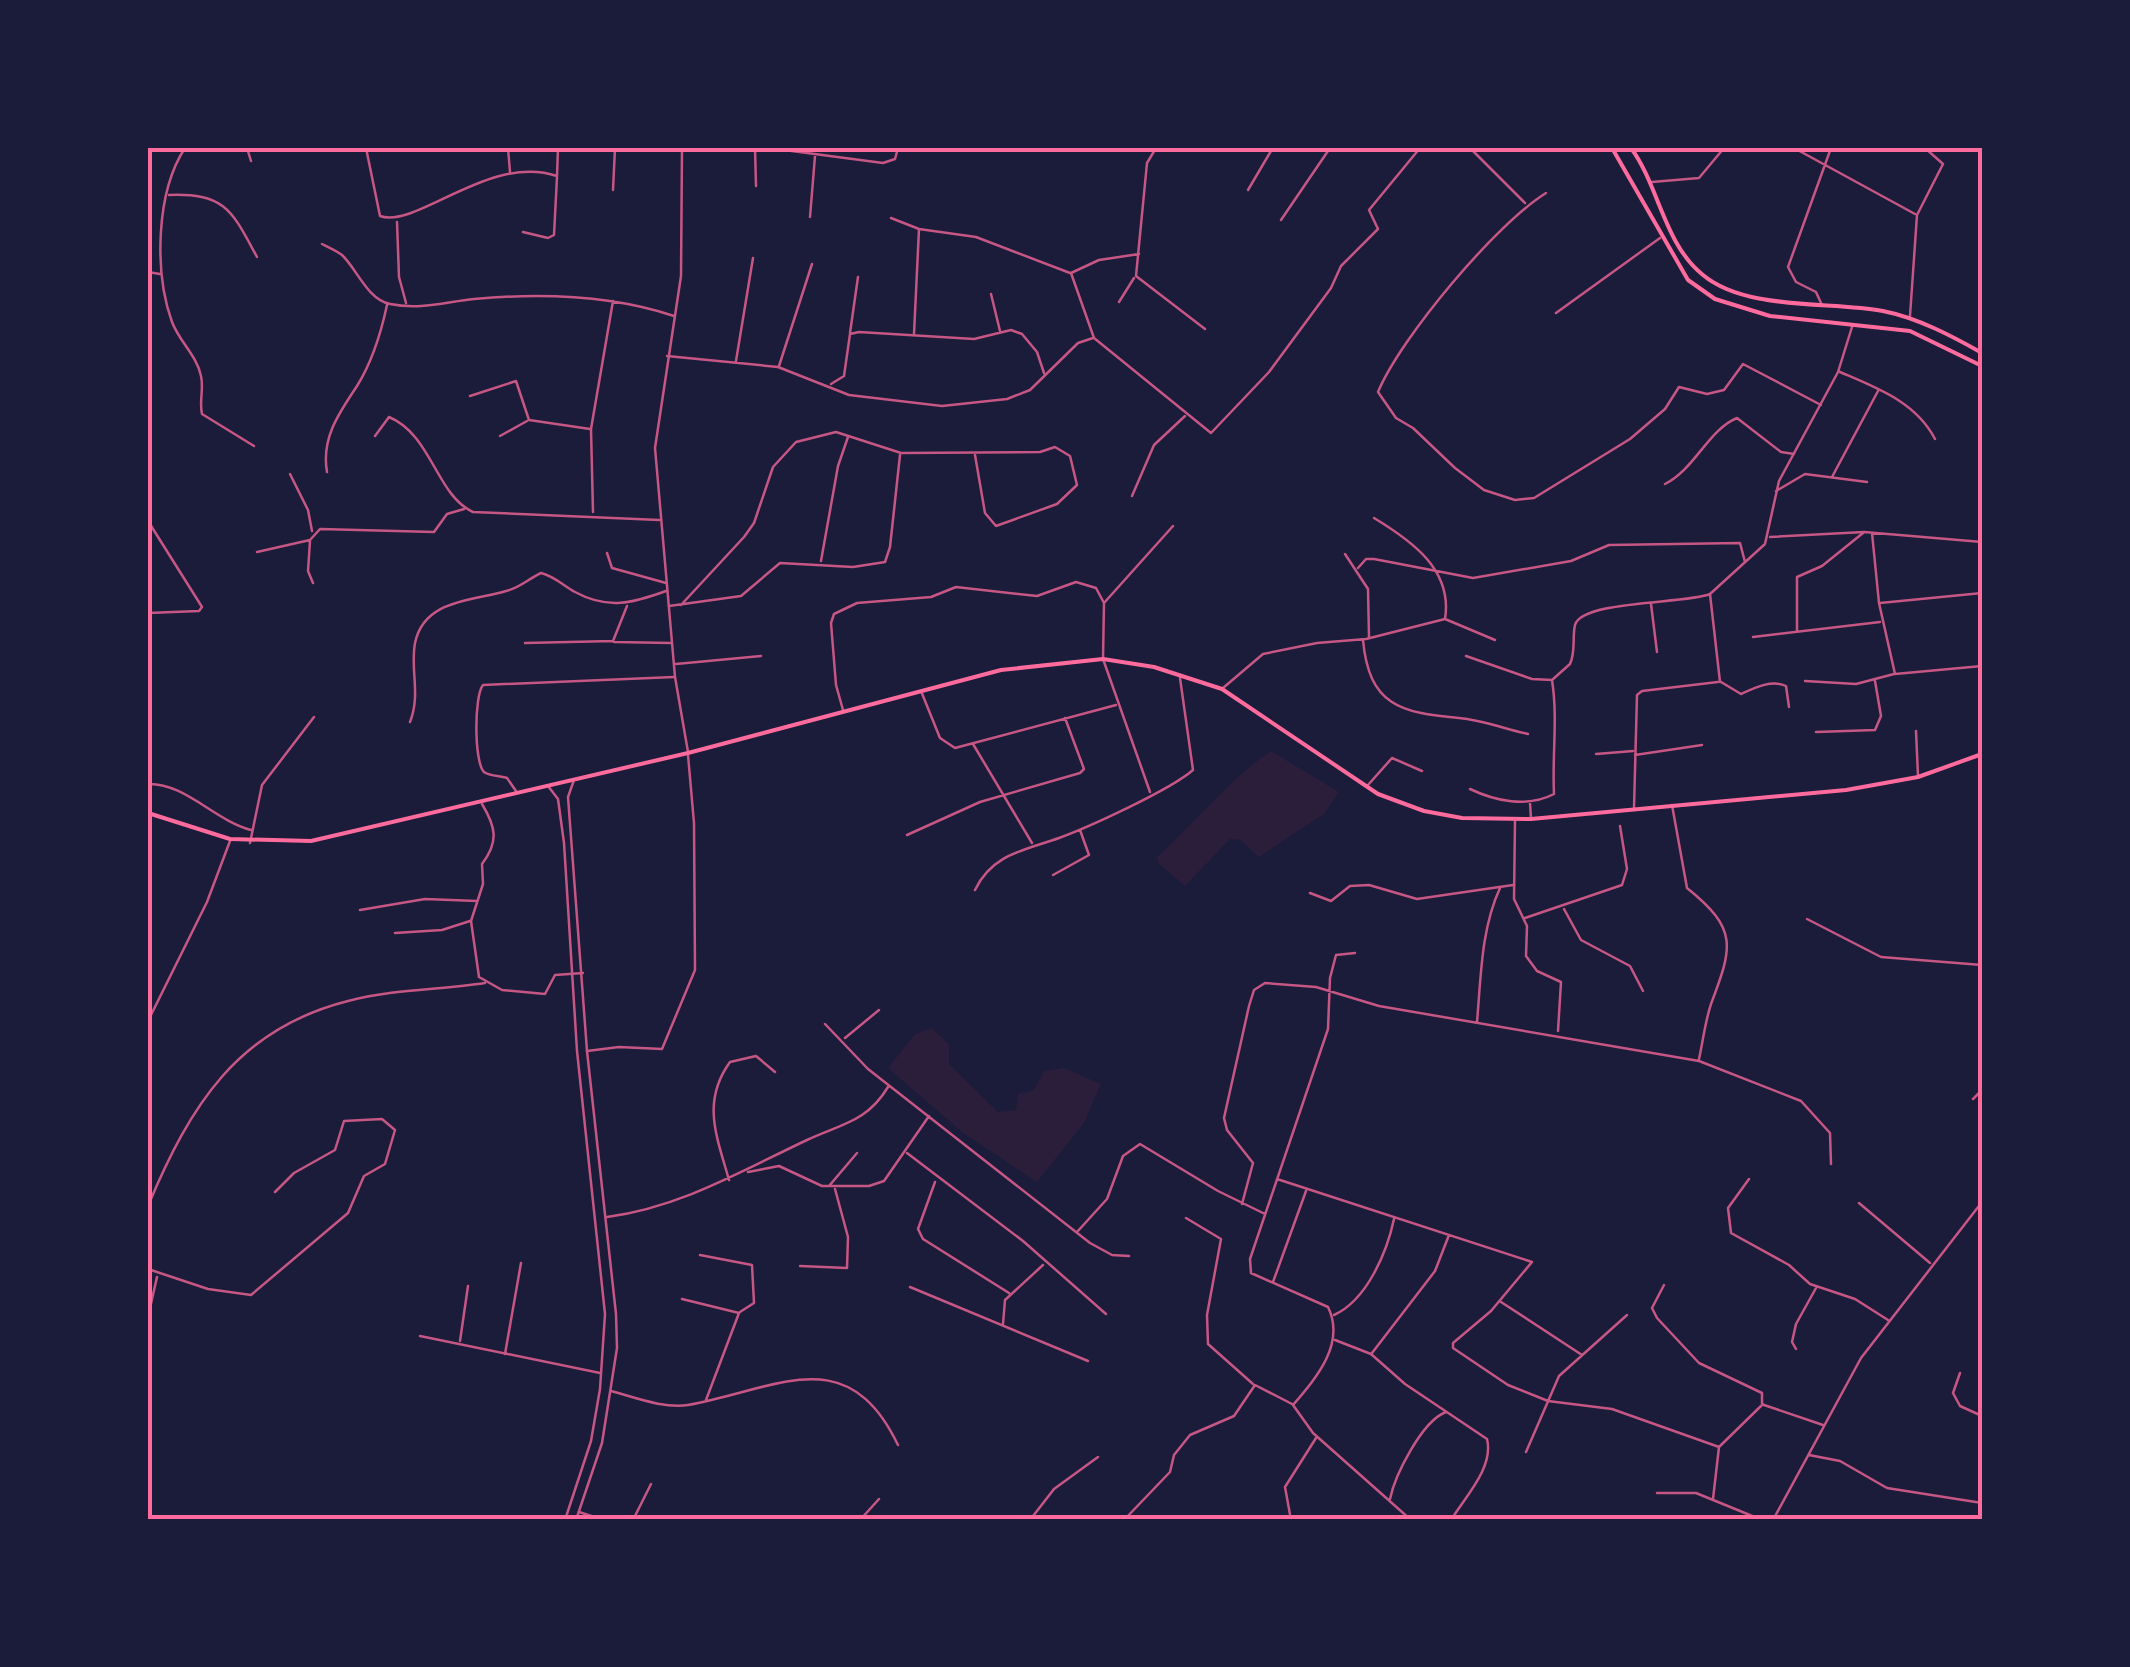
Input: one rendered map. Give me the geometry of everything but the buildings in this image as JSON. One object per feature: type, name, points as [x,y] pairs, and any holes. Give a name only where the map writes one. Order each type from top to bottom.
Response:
[{"type":"main road","points":[[1612,148],[1626,166],[1660,238],[1688,280],[1715,299],[1760,314],[1910,331],[1982,366]]},
{"type":"main road","points":[[1635,149],[1676,240],[1705,278],[1771,300],[1910,317],[1982,353]]},
{"type":"main road","points":[[148,813],[230,840],[311,842],[688,754],[1036,663],[1103,659],[1180,674],[1222,689],[1366,787],[1441,815],[1515,820],[1846,790],[1918,777],[1982,754]]},
{"type":"street","points":[[185,148],[168,195],[162,274],[172,320],[201,372],[202,414],[254,446]]},
{"type":"street","points":[[247,148],[251,162]]},
{"type":"street","points":[[366,148],[375,205],[380,216],[397,219],[467,184],[510,173],[557,176]]},
{"type":"street","points":[[508,148],[510,173]]},
{"type":"street","points":[[524,232],[548,238],[554,235],[558,148]]},
{"type":"street","points":[[613,190],[615,148]]},
{"type":"street","points":[[588,1051],[619,1046],[662,1049],[695,970],[691,845],[694,823],[660,520],[656,419],[681,276],[682,148]]},
{"type":"street","points":[[754,148],[756,186]]},
{"type":"street","points":[[769,148],[883,163],[895,159],[898,148]]},
{"type":"street","points":[[1119,302],[1136,276],[1147,164],[1156,148]]},
{"type":"street","points":[[1248,190],[1271,151],[1267,148]]},
{"type":"street","points":[[1281,220],[1330,148]]},
{"type":"street","points":[[1071,273],[1094,338],[1185,416],[1211,433],[1269,372],[1332,288],[1342,266],[1378,228],[1369,210],[1420,148]]},
{"type":"street","points":[[1470,148],[1526,205]]},
{"type":"street","points":[[1650,182],[1698,178],[1724,148]]},
{"type":"street","points":[[1794,148],[1824,168],[1870,186],[1917,215]]},
{"type":"street","points":[[1821,304],[1819,295],[1796,282],[1788,266],[1831,148]]},
{"type":"street","points":[[1910,317],[1917,215],[1943,164],[1925,148]]},
{"type":"street","points":[[810,217],[815,155]]},
{"type":"street","points":[[1546,193],[1526,205],[1479,252],[1384,378],[1378,392],[1396,418],[1484,490],[1516,500],[1534,498],[1630,439],[1665,409],[1679,388],[1707,394],[1724,390],[1740,366],[1748,364],[1792,393],[1821,406]]},
{"type":"street","points":[[168,195],[204,194],[231,210],[257,257]]},
{"type":"street","points":[[890,218],[919,228],[976,238],[1071,273],[1099,260],[1138,254]]},
{"type":"street","points":[[397,219],[399,277],[406,304]]},
{"type":"street","points":[[914,335],[919,228]]},
{"type":"street","points":[[1556,313],[1660,238]]},
{"type":"street","points":[[322,244],[342,255],[357,278],[387,304],[422,308],[474,299],[614,300],[675,316]]},
{"type":"street","points":[[736,363],[753,258]]},
{"type":"street","points":[[778,367],[812,264]]},
{"type":"street","points":[[148,272],[162,274]]},
{"type":"street","points":[[1136,276],[1205,329]]},
{"type":"street","points":[[830,384],[844,376],[858,278]]},
{"type":"street","points":[[991,294],[1001,334]]},
{"type":"street","points":[[593,514],[591,429],[614,300]]},
{"type":"street","points":[[327,472],[325,458],[339,406],[356,387],[374,353],[387,304]]},
{"type":"street","points":[[1466,656],[1532,679],[1552,680],[1570,664],[1575,625],[1582,616],[1710,594],[1768,537],[1775,492],[1838,372],[1852,325]]},
{"type":"street","points":[[850,334],[974,340],[1022,334],[1037,352],[1044,375]]},
{"type":"street","points":[[668,356],[778,367],[830,384],[849,395],[942,406],[1007,399],[1030,390],[1078,343],[1094,338]]},
{"type":"street","points":[[1838,372],[1922,416],[1935,439]]},
{"type":"street","points":[[470,396],[516,380],[528,420]]},
{"type":"street","points":[[1832,477],[1878,390]]},
{"type":"street","points":[[1132,496],[1154,445],[1185,416]]},
{"type":"street","points":[[375,436],[389,417],[408,425],[466,508],[487,515],[593,514],[660,520]]},
{"type":"street","points":[[1666,484],[1683,475],[1726,423],[1737,418],[1781,452],[1794,454]]},
{"type":"street","points":[[500,436],[528,420],[591,429]]},
{"type":"street","points":[[681,606],[754,522],[773,466],[782,453],[818,433],[848,435],[900,453],[975,456],[1056,447],[1070,456],[1077,485],[1057,504],[996,526],[984,513],[975,456]]},
{"type":"street","points":[[821,562],[838,466],[848,435]]},
{"type":"street","points":[[669,606],[741,596],[780,563],[864,566],[889,558],[900,453]]},
{"type":"street","points":[[290,474],[308,510],[313,533],[308,571],[312,584]]},
{"type":"street","points":[[1775,492],[1805,474],[1867,482]]},
{"type":"street","points":[[313,533],[320,529],[434,532],[448,514],[466,508]]},
{"type":"street","points":[[1374,518],[1408,539],[1439,574],[1448,602],[1444,620]]},
{"type":"street","points":[[148,521],[202,607],[148,613]]},
{"type":"street","points":[[1104,602],[1173,526]]},
{"type":"street","points":[[1768,537],[1864,532],[1982,542]]},
{"type":"street","points":[[1797,631],[1797,577],[1822,566],[1864,532]]},
{"type":"street","points":[[1872,533],[1882,622],[1895,674]]},
{"type":"street","points":[[257,552],[310,540]]},
{"type":"street","points":[[1358,568],[1366,559],[1374,559],[1473,578],[1570,560],[1608,545],[1651,542],[1740,543],[1745,562]]},
{"type":"street","points":[[607,553],[612,568],[667,583]]},
{"type":"street","points":[[1345,554],[1358,568],[1370,597],[1369,638]]},
{"type":"street","points":[[410,722],[418,692],[414,646],[428,620],[449,604],[521,586],[541,573],[589,598],[628,605],[668,591]]},
{"type":"street","points":[[843,712],[836,685],[831,623],[834,614],[857,603],[931,597],[956,588],[1037,596],[1076,582],[1096,588],[1104,602],[1103,659],[1150,793]]},
{"type":"street","points":[[1710,594],[1720,682]]},
{"type":"street","points":[[1879,603],[1982,594]]},
{"type":"street","points":[[1650,602],[1657,652]]},
{"type":"street","points":[[613,642],[628,605]]},
{"type":"street","points":[[1222,689],[1264,654],[1369,638],[1444,620],[1495,640]]},
{"type":"street","points":[[1753,637],[1882,622]]},
{"type":"street","points":[[1363,639],[1371,682],[1392,703],[1422,715],[1462,718],[1528,734]]},
{"type":"street","points":[[525,643],[672,644]]},
{"type":"street","points":[[674,664],[761,656]]},
{"type":"street","points":[[1805,680],[1875,681],[1895,674],[1982,666]]},
{"type":"street","points":[[976,890],[993,865],[1032,844],[1079,829],[1186,776],[1195,765],[1180,674]]},
{"type":"street","points":[[517,794],[512,782],[488,774],[482,767],[476,715],[477,694],[483,685],[675,677]]},
{"type":"street","points":[[1470,789],[1489,798],[1530,802],[1554,794],[1552,742],[1557,714],[1552,680]]},
{"type":"street","points":[[1816,732],[1875,730],[1881,716],[1875,681]]},
{"type":"street","points":[[1634,808],[1636,699],[1642,691],[1720,682],[1742,694],[1755,686],[1780,683],[1786,686],[1789,706]]},
{"type":"street","points":[[921,690],[944,744],[954,748],[1116,705]]},
{"type":"street","points":[[250,842],[262,785],[314,717]]},
{"type":"street","points":[[907,834],[1001,795],[1084,769],[1065,718]]},
{"type":"street","points":[[1916,730],[1918,777]]},
{"type":"street","points":[[972,743],[1032,844]]},
{"type":"street","points":[[1596,754],[1702,745]]},
{"type":"street","points":[[1366,787],[1392,758],[1422,771]]},
{"type":"street","points":[[575,778],[568,797],[588,1051],[616,1314],[611,1391],[602,1443],[576,1520]]},
{"type":"street","points":[[148,784],[171,786],[233,825],[252,830]]},
{"type":"street","points":[[548,785],[558,799],[604,1314],[602,1373],[590,1440],[565,1520]]},
{"type":"street","points":[[558,799],[568,797]]},
{"type":"street","points":[[1530,802],[1531,819]]},
{"type":"street","points":[[482,804],[495,832],[493,850],[482,864],[479,901],[472,921],[477,972],[486,983],[502,990],[545,994],[555,975],[583,973]]},
{"type":"street","points":[[1672,804],[1687,888],[1715,911],[1728,933],[1724,976],[1708,1014],[1699,1060]]},
{"type":"street","points":[[1515,820],[1516,908],[1524,918],[1529,962],[1537,972],[1561,982],[1558,1033]]},
{"type":"street","points":[[1524,918],[1564,908],[1622,885],[1627,869],[1620,826]]},
{"type":"street","points":[[1053,875],[1089,856],[1079,829]]},
{"type":"street","points":[[148,1021],[207,902],[230,840]]},
{"type":"street","points":[[1310,893],[1330,902],[1350,886],[1369,885],[1417,899],[1514,884]]},
{"type":"street","points":[[1477,1023],[1491,909],[1501,886]]},
{"type":"street","points":[[360,910],[425,899],[479,901]]},
{"type":"street","points":[[1564,908],[1581,940],[1626,963],[1643,990]]},
{"type":"street","points":[[1806,920],[1881,957],[1982,964]]},
{"type":"street","points":[[395,933],[442,930],[472,921]]},
{"type":"street","points":[[1293,1405],[1318,1374],[1334,1340],[1332,1316],[1328,1306],[1251,1274],[1250,1260],[1328,1030],[1336,955],[1355,953]]},
{"type":"street","points":[[148,1206],[193,1114],[224,1074],[272,1028],[348,1000],[486,983]]},
{"type":"street","points":[[1242,1204],[1253,1163],[1228,1130],[1224,1118],[1254,990],[1265,983],[1330,991],[1379,1006],[1558,1033],[1699,1060],[1801,1101],[1830,1134],[1831,1164]]},
{"type":"street","points":[[844,1039],[879,1010]]},
{"type":"street","points":[[825,1024],[844,1039],[868,1069],[1076,1232],[1112,1255],[1130,1256]]},
{"type":"street","points":[[729,1180],[710,1122],[720,1074],[730,1062],[756,1056],[775,1072]]},
{"type":"street","points":[[595,1219],[664,1206],[729,1180],[860,1119],[890,1085]]},
{"type":"street","points":[[1973,1100],[1982,1090]]},
{"type":"street","points":[[742,1173],[784,1167],[803,1180],[828,1187],[884,1181],[930,1115]]},
{"type":"street","points":[[148,1268],[157,1276],[239,1296],[251,1295],[348,1213],[364,1176],[385,1164],[396,1130],[382,1119],[344,1122],[335,1150],[294,1173],[275,1192]]},
{"type":"street","points":[[1076,1232],[1107,1199],[1123,1156],[1140,1144],[1266,1214]]},
{"type":"street","points":[[828,1187],[856,1153]]},
{"type":"street","points":[[906,1154],[1023,1241],[1044,1264],[1106,1314]]},
{"type":"street","points":[[936,1179],[918,1230],[924,1238],[1009,1294]]},
{"type":"street","points":[[1278,1179],[1532,1262],[1500,1301],[1459,1334],[1452,1348],[1508,1385],[1548,1401],[1612,1409],[1719,1447]]},
{"type":"street","points":[[1749,1179],[1728,1208],[1730,1233],[1789,1264],[1816,1287],[1855,1298],[1889,1321]]},
{"type":"street","points":[[800,1266],[846,1268],[848,1237],[835,1187]]},
{"type":"street","points":[[1272,1284],[1307,1190]]},
{"type":"street","points":[[1773,1520],[1861,1358],[1982,1202]]},
{"type":"street","points":[[1858,1203],[1932,1265]]},
{"type":"street","points":[[1186,1218],[1221,1238],[1207,1315],[1208,1344],[1254,1385],[1293,1405],[1317,1437],[1411,1520]]},
{"type":"street","points":[[1332,1316],[1362,1288],[1384,1255],[1394,1218]]},
{"type":"street","points":[[1371,1354],[1435,1270],[1450,1235]]},
{"type":"street","points":[[700,1255],[752,1265],[754,1303],[739,1313],[706,1400]]},
{"type":"street","points":[[505,1354],[521,1263]]},
{"type":"street","points":[[1003,1325],[1009,1294],[1044,1264]]},
{"type":"street","points":[[148,1317],[157,1276]]},
{"type":"street","points":[[460,1343],[468,1286]]},
{"type":"street","points":[[1664,1286],[1652,1308],[1699,1364],[1762,1393],[1762,1404],[1719,1447],[1713,1500]]},
{"type":"street","points":[[910,1287],[960,1312],[1088,1360]]},
{"type":"street","points":[[1796,1349],[1792,1342],[1794,1328],[1816,1287]]},
{"type":"street","points":[[682,1299],[739,1313]]},
{"type":"street","points":[[1500,1301],[1583,1356]]},
{"type":"street","points":[[1526,1452],[1559,1376],[1627,1316]]},
{"type":"street","points":[[420,1336],[602,1373]]},
{"type":"street","points":[[1334,1340],[1371,1354],[1446,1412],[1483,1434],[1490,1454],[1452,1520]]},
{"type":"street","points":[[1960,1373],[1953,1393],[1956,1400],[1982,1416]]},
{"type":"street","points":[[611,1391],[673,1406],[799,1380],[850,1384],[873,1404],[898,1445]]},
{"type":"street","points":[[1124,1520],[1170,1472],[1174,1455],[1190,1435],[1234,1416],[1254,1385]]},
{"type":"street","points":[[1762,1404],[1824,1425]]},
{"type":"street","points":[[1390,1501],[1393,1484],[1424,1429],[1446,1412]]},
{"type":"street","points":[[1292,1520],[1285,1487],[1317,1437]]},
{"type":"street","points":[[1807,1455],[1840,1461],[1887,1488],[1982,1503]]},
{"type":"street","points":[[1030,1520],[1054,1489],[1098,1456]]},
{"type":"street","points":[[633,1520],[651,1484]]},
{"type":"street","points":[[1657,1492],[1696,1492],[1762,1520]]},
{"type":"street","points":[[860,1520],[879,1499]]},
{"type":"street","points":[[579,1512],[604,1520]]},
{"type":"shaded area","points":[[1271,751],[1339,792],[1324,814],[1259,857],[1240,840],[1230,839],[1185,886],[1158,863],[1157,857],[1226,788]]},
{"type":"shaded area","points":[[932,1028],[949,1044],[949,1064],[998,1112],[1016,1110],[1018,1094],[1034,1090],[1044,1071],[1064,1068],[1101,1084],[1084,1123],[1037,1182],[962,1132],[888,1068],[915,1034]]}]
